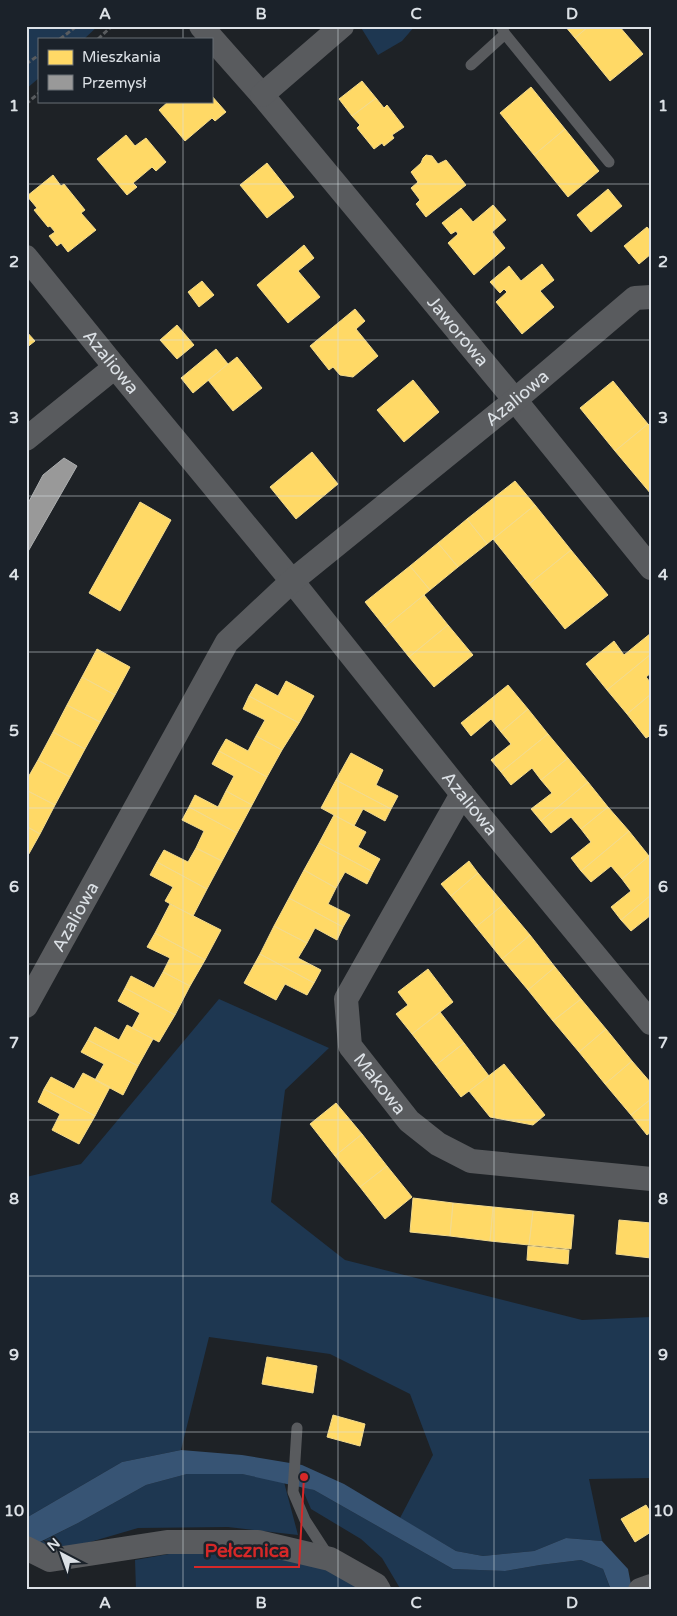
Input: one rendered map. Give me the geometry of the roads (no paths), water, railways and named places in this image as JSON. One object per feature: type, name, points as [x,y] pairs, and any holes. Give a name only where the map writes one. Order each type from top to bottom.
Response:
[{"type":"street","name":"Jaworowa","points":[[201,26],[212,38]]},
{"type":"street","points":[[262,95],[342,26]]},
{"type":"street","name":"Jaworowa","points":[[212,38],[262,95],[515,400],[651,568]]},
{"type":"street","name":"Azaliowa","points":[[26,257],[292,581],[462,794],[651,1023]]},
{"type":"street","name":"Azaliowa","points":[[26,1006],[227,642],[292,581],[515,400],[635,298],[651,297]]},
{"type":"street","points":[[26,439],[115,367]]},
{"type":"street","name":"Makowa","points":[[462,794],[346,999],[350,1046],[409,1121],[438,1144],[471,1161],[651,1179]]},
{"type":"street","points":[[26,1548],[50,1560],[167,1542],[258,1542],[330,1558],[376,1585],[379,1590]]},
{"type":"lane","points":[[470,65],[503,30],[609,162]]},
{"type":"lane","points":[[297,1428],[293,1492],[305,1520],[330,1558]]},
{"type":"place","name":"Pełcznica","points":[[304,1477]]}]
